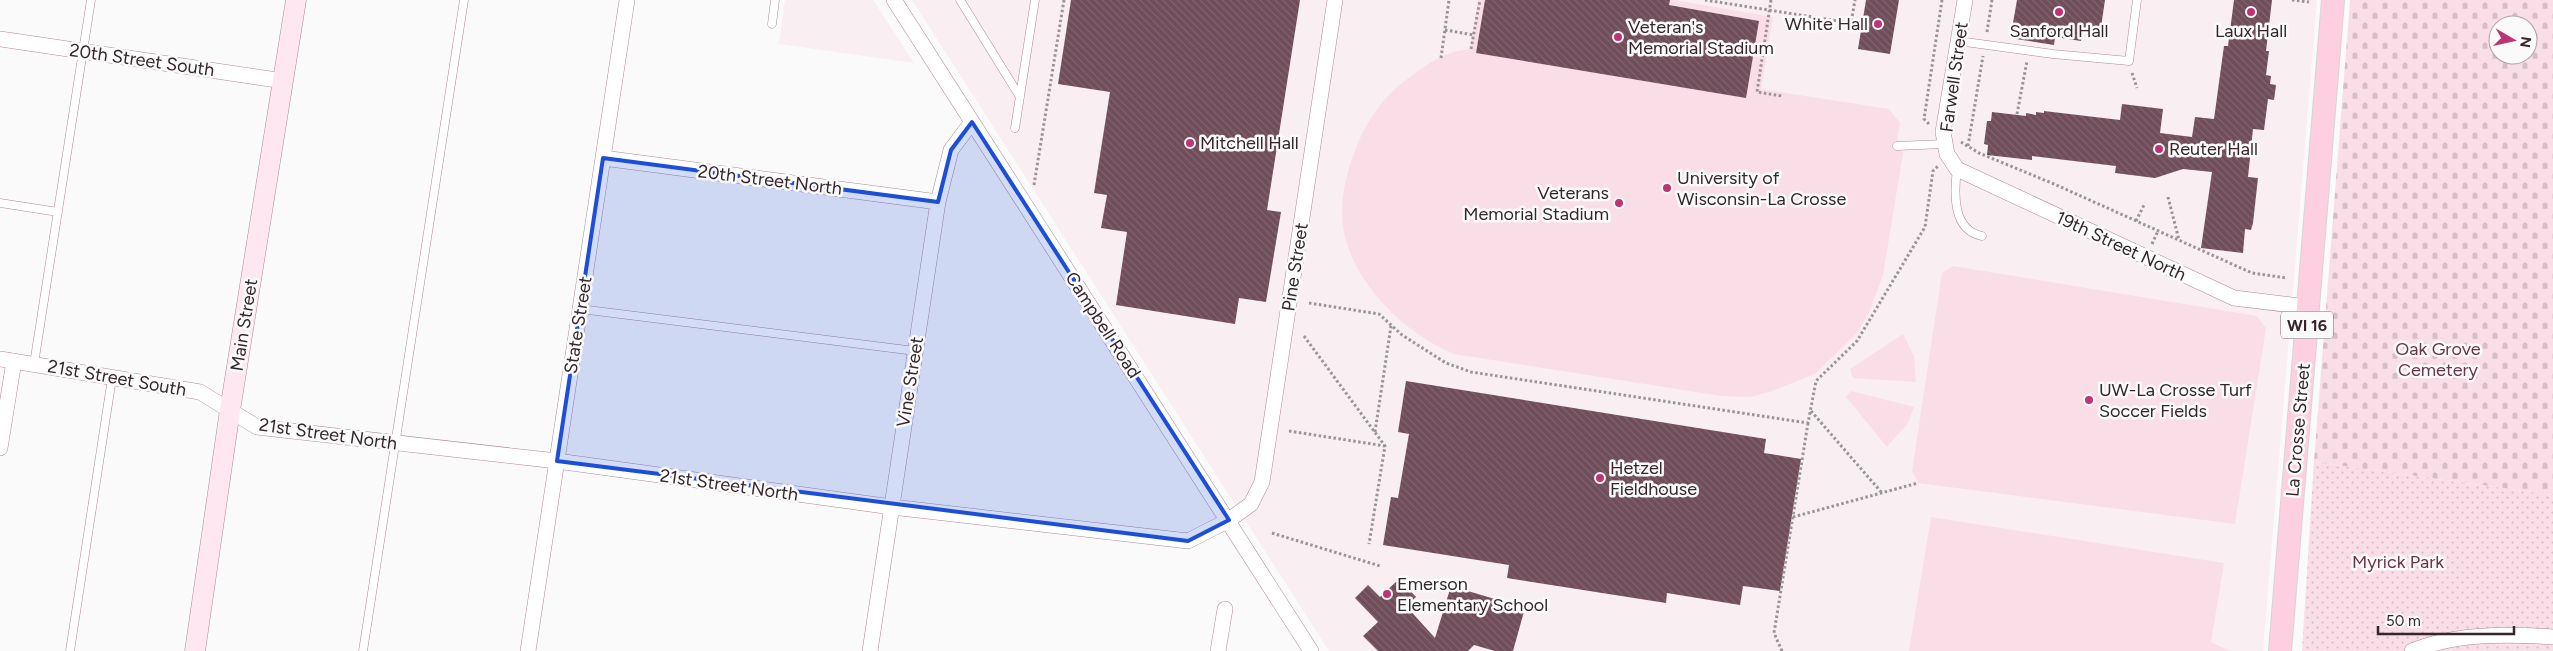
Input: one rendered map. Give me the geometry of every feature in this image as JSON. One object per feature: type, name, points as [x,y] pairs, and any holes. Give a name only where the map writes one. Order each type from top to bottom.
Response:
[{"type":"main road","name":"La Crosse Street","points":[[2281,651],[2333,0]]},
{"type":"street","name":"Main Street","points":[[196,651],[230,410],[296,0]]},
{"type":"street","name":"State Street","points":[[528,651],[627,0]]},
{"type":"street","name":"Campbell Road","points":[[894,0],[1311,651]]},
{"type":"street","name":"Pine Street","points":[[1228,520],[1251,504],[1262,482],[1335,0]]},
{"type":"street","name":"Farwell Street","points":[[1945,143],[1965,0]]},
{"type":"street","name":"20th Street South","points":[[0,39],[284,81]]},
{"type":"street","name":"Vine Street","points":[[870,651],[938,202],[951,150],[972,122]]},
{"type":"street","name":"19th Street North","points":[[1945,143],[1957,168],[2234,298],[2308,308]]},
{"type":"street","name":"20th Street North","points":[[603,158],[938,202]]},
{"type":"street","name":"21st Street South","points":[[7,360],[200,392],[230,410]]},
{"type":"street","points":[[0,448],[7,360]]},
{"type":"street","name":"21st Street North","points":[[230,410],[257,427],[557,461],[892,507],[1188,541],[1228,520]]},
{"type":"street","points":[[1218,651],[1225,609]]},
{"type":"street","points":[[2412,651],[2428,644],[2483,636],[2553,637]]},
{"type":"lane","points":[[34,364],[91,0]]},
{"type":"lane","points":[[363,651],[464,0]]},
{"type":"lane","points":[[772,24],[776,0]]},
{"type":"lane","points":[[960,0],[1020,97]]},
{"type":"lane","points":[[1016,128],[1035,0]]},
{"type":"lane","points":[[1958,41],[2028,51],[2128,60],[2137,0]]},
{"type":"lane","points":[[1897,146],[1945,143]]},
{"type":"lane","points":[[1957,168],[1955,191],[1958,214],[1964,227],[1972,234],[1982,236]]},
{"type":"lane","points":[[0,203],[58,212]]},
{"type":"lane","points":[[580,309],[915,351]]},
{"type":"lane","points":[[70,651],[112,378]]},
{"type":"path","points":[[1034,185],[1064,0]]},
{"type":"path","points":[[1441,58],[1449,0]]},
{"type":"path","points":[[1472,49],[1480,0]]},
{"type":"path","points":[[1705,0],[1851,23],[1855,0]]},
{"type":"path","points":[[1771,0],[1757,92],[1782,96]]},
{"type":"path","points":[[1942,0],[1924,120],[1945,143],[1968,146],[2252,273],[2286,278]]},
{"type":"path","points":[[1968,146],[1992,0]]},
{"type":"path","points":[[2292,0],[2309,2]]},
{"type":"path","points":[[1444,30],[1474,35]]},
{"type":"path","points":[[2017,114],[2028,51]]},
{"type":"path","points":[[1782,651],[1774,634],[1816,381],[1857,341],[1925,227],[1933,171]]},
{"type":"path","points":[[2168,197],[2179,240]]},
{"type":"path","points":[[2136,221],[2145,203]]},
{"type":"path","points":[[1309,303],[1379,314],[1391,326],[1446,363],[1471,372],[1808,423]]},
{"type":"path","points":[[1375,433],[1391,326]]},
{"type":"path","points":[[1304,336],[1385,446],[1369,544]]},
{"type":"path","points":[[1810,410],[1882,493]]},
{"type":"path","points":[[1289,431],[1385,446]]},
{"type":"path","points":[[1793,517],[1918,483]]},
{"type":"path","points":[[1272,533],[1380,566]]},
{"type":"highlighted area","points":[[972,122],[1229,520],[1188,541],[557,461],[603,158],[938,202],[951,150]]},
{"type":"shaded area","points":[[785,0],[873,0],[914,63],[779,44]]},
{"type":"shaded area","name":"University of Wisconsin-La Crosse","points":[[912,0],[2317,0],[2263,651],[1329,651]]},
{"type":"green space","name":"Veterans Memorial Stadium","points":[[1478,0],[1674,0],[1773,17],[1761,89],[1889,109],[1900,123],[1897,140],[1903,153],[1883,275],[1869,313],[1857,333],[1815,374],[1751,397],[1721,396],[1454,354],[1434,344],[1395,316],[1363,278],[1352,257],[1345,235],[1342,212],[1347,175],[1363,132],[1375,112],[1389,95],[1406,80],[1436,60],[1461,50],[1470,49]]},
{"type":"green space","name":"Oak Grove Cemetery","points":[[2350,0],[2553,0],[2553,495],[2314,462]]},
{"type":"green space","name":"UW-La Crosse Turf Soccer Fields","points":[[1953,266],[2257,316],[2266,328],[2235,524],[1918,483],[1912,471],[1942,273]]},
{"type":"green space","points":[[1903,334],[1914,356],[1916,382],[1853,378],[1850,369]]},
{"type":"green space","points":[[1851,391],[1914,407],[1908,423],[1887,447],[1846,397]]},
{"type":"green space","name":"Myrick Park","points":[[2314,462],[2553,495],[2553,651],[2302,651]]},
{"type":"green space","points":[[1931,517],[2224,563],[2211,642],[2230,651],[1909,651]]},
{"type":"building","name":"Mitchell Hall","points":[[1071,0],[1300,0],[1267,210],[1281,212],[1266,302],[1239,298],[1235,324],[1116,305],[1127,232],[1101,228],[1107,195],[1094,193],[1110,92],[1058,84]]},
{"type":"building","name":"Veteran's Memorial Stadium","points":[[1485,0],[1670,0],[1669,5],[1759,21],[1746,98],[1476,53]]},
{"type":"building","name":"White Hall","points":[[1866,0],[1899,0],[1890,54],[1858,49]]},
{"type":"building","name":"Sanford Hall","points":[[2017,0],[2105,0],[2100,34],[2083,31],[2081,41],[2055,37],[2054,45],[2016,39],[2018,24],[2013,23]]},
{"type":"building","name":"Reuter Hall","points":[[2234,0],[2272,0],[2266,51],[2269,51],[2266,75],[2271,76],[2270,84],[2276,85],[2274,100],[2268,99],[2264,130],[2253,129],[2248,177],[2258,178],[2253,223],[2251,230],[2245,229],[2243,253],[2201,248],[2212,172],[2183,169],[2155,178],[2115,173],[2116,166],[2032,156],[2032,160],[1987,155],[1988,145],[1984,144],[1987,121],[1991,121],[1992,112],[2026,116],[2026,113],[2036,115],[2036,112],[2044,113],[2044,111],[2120,120],[2122,104],[2163,109],[2160,133],[2192,137],[2195,117],[2214,119],[2224,46],[2228,46]]},
{"type":"building","name":"Hetzel Fieldhouse","points":[[1406,381],[1766,439],[1764,453],[1801,459],[1780,591],[1743,586],[1740,605],[1667,593],[1666,603],[1507,578],[1509,565],[1383,545],[1391,497],[1398,498],[1409,434],[1398,432]]},
{"type":"building","points":[[1399,579],[1416,597],[1406,606],[1435,638],[1451,586],[1525,608],[1513,651],[1495,651],[1474,645],[1468,651],[1378,651],[1363,636],[1378,622],[1355,598],[1368,585],[1380,597]]},
{"type":"place","name":"Sanford Hall","points":[[2059,12]]},
{"type":"place","name":"Laux Hall","points":[[2251,12]]},
{"type":"place","name":"White Hall","points":[[1878,24]]},
{"type":"place","name":"Veteran's Memorial Stadium","points":[[1618,37]]},
{"type":"place","name":"Mitchell Hall","points":[[1190,143]]},
{"type":"place","name":"Reuter Hall","points":[[2159,149]]},
{"type":"place","name":"University of Wisconsin-La Crosse","points":[[1667,188]]},
{"type":"place","name":"Veterans Memorial Stadium","points":[[1619,203]]},
{"type":"place","name":"UW-La Crosse Turf Soccer Fields","points":[[2089,400]]},
{"type":"place","name":"Hetzel Fieldhouse","points":[[1600,478]]},
{"type":"place","name":"Emerson Elementary School","points":[[1387,594]]}]
